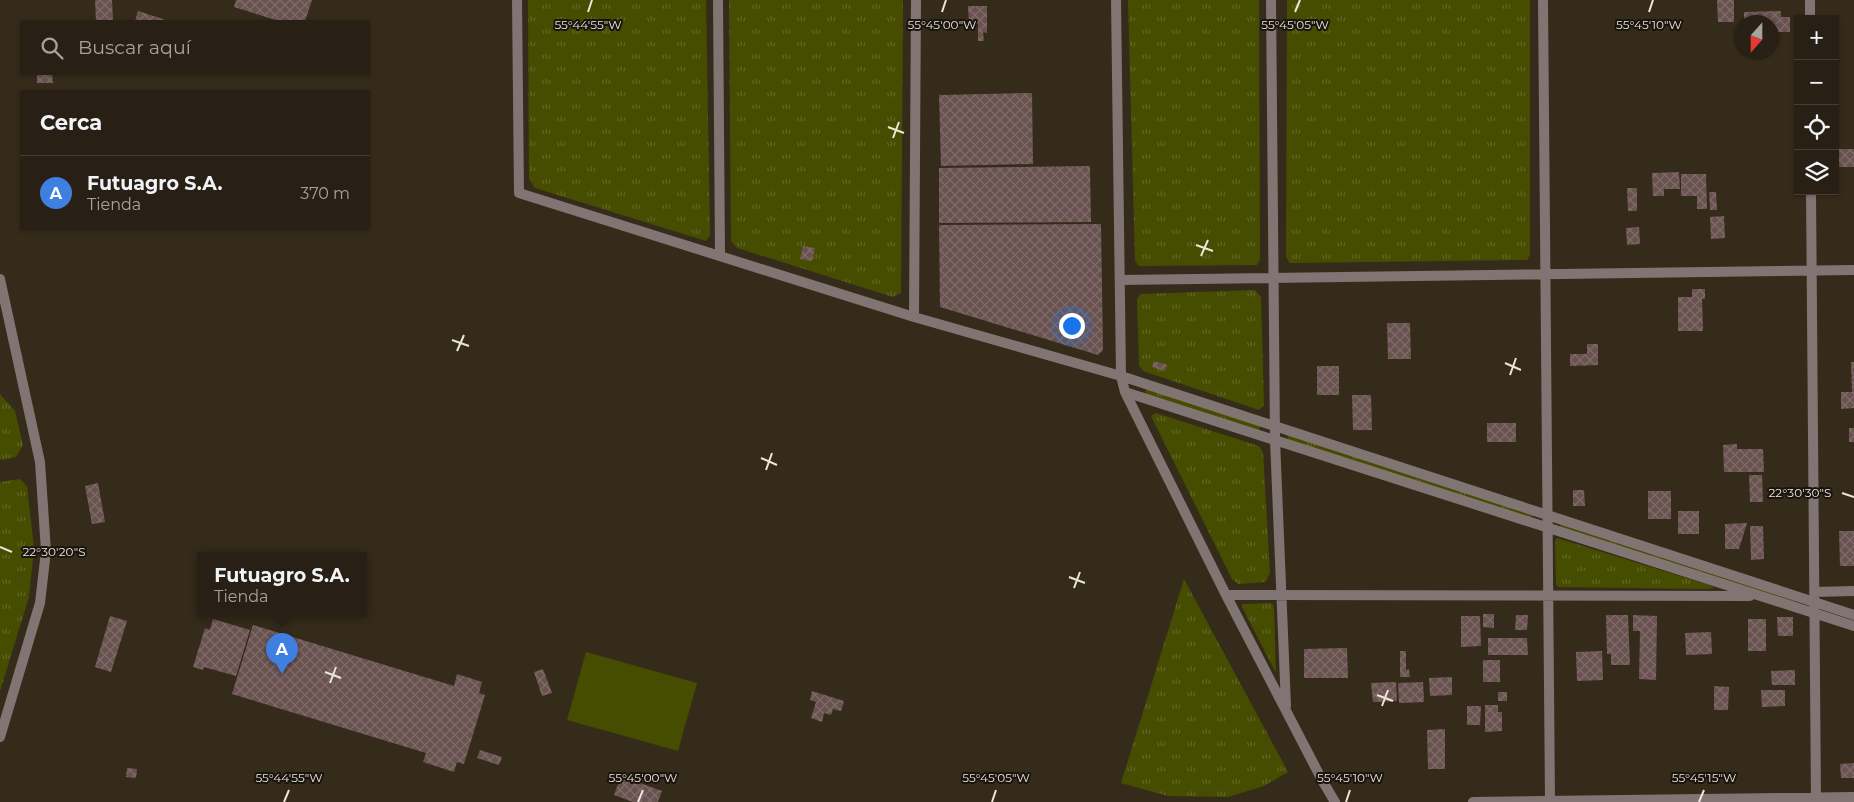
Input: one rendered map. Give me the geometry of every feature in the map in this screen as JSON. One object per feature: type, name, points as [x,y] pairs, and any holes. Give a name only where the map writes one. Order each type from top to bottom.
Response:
[{"type":"street","points":[[517,0],[519,193],[914,317],[1121,376],[1854,615]]},
{"type":"street","points":[[718,0],[720,255]]},
{"type":"street","points":[[914,317],[916,0]]},
{"type":"street","points":[[1116,0],[1121,376],[1125,392],[1226,595],[1335,802]]},
{"type":"street","points":[[1271,0],[1275,440],[1286,710]]},
{"type":"street","points":[[1542,0],[1550,802]]},
{"type":"street","points":[[1810,0],[1810,15]]},
{"type":"street","points":[[1811,195],[1816,800]]},
{"type":"street","points":[[1120,280],[1854,270]]},
{"type":"street","points":[[0,279],[40,462],[46,551],[40,603],[0,737]]},
{"type":"street","points":[[1125,392],[1760,596]]},
{"type":"street","points":[[1226,595],[1760,596],[1814,602],[1854,592]]},
{"type":"street","points":[[1814,602],[1854,626]]},
{"type":"street","points":[[1474,802],[1816,800],[1854,797]]},
{"type":"green space","points":[[528,0],[706,0],[710,235],[706,241],[535,188],[529,179]]},
{"type":"green space","points":[[729,0],[903,0],[901,293],[893,297],[737,248],[731,241]]},
{"type":"green space","points":[[1128,0],[1259,0],[1260,260],[1257,265],[1139,266],[1135,261]]},
{"type":"green space","points":[[1287,0],[1530,0],[1530,255],[1527,260],[1290,263],[1286,257]]},
{"type":"green space","points":[[1255,290],[1261,297],[1264,405],[1259,410],[1143,371],[1139,365],[1137,300],[1140,294]]},
{"type":"green space","points":[[1149,389],[1259,425],[1260,429],[1258,430],[1147,394],[1145,392]]},
{"type":"green space","points":[[0,394],[15,411],[23,445],[16,457],[0,460]]},
{"type":"green space","points":[[1156,413],[1259,446],[1263,452],[1270,573],[1265,582],[1238,584],[1232,579],[1151,416]]},
{"type":"green space","points":[[1290,435],[1533,515],[1529,518],[1289,440],[1287,436]]},
{"type":"green space","points":[[20,479],[27,486],[34,548],[29,597],[0,691],[0,482]]},
{"type":"green space","points":[[1560,524],[1795,600],[1794,602],[1560,528]]},
{"type":"green space","points":[[1557,538],[1714,588],[1558,587],[1556,584],[1555,541]]},
{"type":"green space","points":[[1184,579],[1288,772],[1264,786],[1228,797],[1168,796],[1121,783]]},
{"type":"green space","points":[[1272,603],[1274,607],[1276,673],[1242,607],[1242,604]]},
{"type":"green space","points":[[586,652],[697,683],[678,751],[567,720]]},
{"type":"building","points":[[95,0],[112,0],[113,20],[96,20]]},
{"type":"building","points":[[236,0],[312,0],[305,20],[276,20],[234,7]]},
{"type":"building","points":[[1717,0],[1734,0],[1734,22],[1718,22]]},
{"type":"building","points":[[968,6],[987,6],[987,33],[983,32],[984,41],[978,41],[978,24],[969,24]]},
{"type":"building","points":[[138,11],[166,20],[135,20]]},
{"type":"building","points":[[1781,11],[1781,17],[1790,17],[1790,32],[1779,32],[1779,15],[1744,15],[1744,12]]},
{"type":"building","points":[[37,75],[52,75],[53,83],[37,83]]},
{"type":"building","points":[[1032,93],[1033,164],[941,166],[939,95]]},
{"type":"building","points":[[1839,149],[1854,149],[1854,167],[1839,167]]},
{"type":"building","points":[[1090,166],[1091,222],[939,223],[939,168]]},
{"type":"building","points":[[1679,172],[1680,189],[1664,189],[1664,196],[1653,196],[1652,173]]},
{"type":"building","points":[[1681,174],[1706,174],[1707,209],[1697,209],[1697,196],[1681,196]]},
{"type":"building","points":[[1627,188],[1637,188],[1637,211],[1628,211]]},
{"type":"building","points":[[1709,192],[1716,192],[1717,210],[1710,210]]},
{"type":"building","points":[[1724,216],[1725,238],[1711,239],[1710,217]]},
{"type":"building","points":[[1101,224],[1103,350],[1098,355],[940,307],[939,225]]},
{"type":"building","points":[[1639,227],[1640,244],[1627,245],[1626,228]]},
{"type":"building","points":[[803,246],[815,248],[812,261],[800,259]]},
{"type":"building","points":[[1692,289],[1705,289],[1705,299],[1702,299],[1703,331],[1678,331],[1678,297],[1692,297]]},
{"type":"building","points":[[1387,323],[1410,323],[1411,359],[1388,359]]},
{"type":"building","points":[[1587,344],[1598,344],[1598,365],[1570,366],[1570,354],[1587,354]]},
{"type":"building","points":[[1154,361],[1167,365],[1165,371],[1152,367]]},
{"type":"building","points":[[1851,362],[1854,362],[1854,408],[1841,409],[1841,392],[1852,392]]},
{"type":"building","points":[[1317,366],[1339,366],[1339,395],[1317,395]]},
{"type":"building","points":[[1352,395],[1371,395],[1372,430],[1353,430]]},
{"type":"building","points":[[1487,423],[1516,423],[1516,442],[1487,442]]},
{"type":"building","points":[[1849,428],[1854,428],[1854,442],[1849,442]]},
{"type":"building","points":[[1737,444],[1737,449],[1763,449],[1764,472],[1724,472],[1723,445]]},
{"type":"building","points":[[1749,475],[1762,475],[1763,502],[1750,502]]},
{"type":"building","points":[[98,483],[105,522],[92,524],[85,486]]},
{"type":"building","points":[[1573,490],[1584,490],[1585,506],[1573,506]]},
{"type":"building","points":[[1648,491],[1671,491],[1671,519],[1648,519]]},
{"type":"building","points":[[1678,511],[1699,511],[1699,534],[1678,534]]},
{"type":"building","points":[[1747,523],[1739,549],[1725,549],[1725,524]]},
{"type":"building","points":[[1750,526],[1763,526],[1764,559],[1751,560]]},
{"type":"building","points":[[1839,531],[1854,531],[1854,566],[1840,566]]},
{"type":"building","points":[[1483,614],[1494,614],[1494,628],[1483,627]]},
{"type":"building","points":[[1516,615],[1528,615],[1527,630],[1515,630]]},
{"type":"building","points":[[1606,615],[1628,615],[1630,665],[1611,665],[1611,654],[1607,654]]},
{"type":"building","points":[[1633,615],[1657,616],[1656,680],[1639,679],[1640,631],[1633,631]]},
{"type":"building","points":[[110,616],[127,621],[111,672],[95,667]]},
{"type":"building","points":[[1461,616],[1480,616],[1481,646],[1461,647]]},
{"type":"building","points":[[1777,617],[1793,617],[1793,636],[1778,636]]},
{"type":"building","points":[[213,619],[250,630],[236,676],[204,667],[203,670],[193,667],[205,628],[210,630]]},
{"type":"building","points":[[1748,619],[1766,619],[1766,651],[1748,651]]},
{"type":"building","points":[[253,625],[454,686],[457,674],[482,682],[479,693],[485,695],[464,764],[457,762],[454,772],[423,762],[426,753],[232,694]]},
{"type":"building","points":[[1711,632],[1712,654],[1686,655],[1685,633]]},
{"type":"building","points":[[1488,638],[1527,638],[1528,655],[1488,655]]},
{"type":"building","points":[[1347,648],[1348,678],[1304,678],[1304,649]]},
{"type":"building","points":[[1400,651],[1406,651],[1406,670],[1409,669],[1410,677],[1400,677]]},
{"type":"building","points":[[1602,651],[1603,680],[1577,681],[1576,652]]},
{"type":"building","points":[[1483,660],[1500,660],[1500,682],[1483,682]]},
{"type":"building","points":[[543,669],[552,693],[542,696],[534,672]]},
{"type":"building","points":[[1795,670],[1795,685],[1772,685],[1771,671]]},
{"type":"building","points":[[1452,677],[1452,695],[1430,696],[1429,678]]},
{"type":"building","points":[[1396,682],[1397,701],[1373,702],[1371,683]]},
{"type":"building","points":[[1423,682],[1424,702],[1399,703],[1398,683]]},
{"type":"building","points":[[1714,686],[1729,687],[1728,710],[1714,710]]},
{"type":"building","points":[[1761,690],[1785,690],[1785,706],[1762,707]]},
{"type":"building","points":[[812,691],[844,701],[841,711],[833,709],[831,715],[824,713],[822,722],[811,718],[816,702],[810,700]]},
{"type":"building","points":[[1498,692],[1507,692],[1507,701],[1498,701]]},
{"type":"building","points":[[1485,705],[1498,705],[1498,712],[1502,712],[1502,731],[1485,732]]},
{"type":"building","points":[[1467,706],[1481,706],[1480,725],[1467,725]]},
{"type":"building","points":[[1445,729],[1445,769],[1428,769],[1427,730]]},
{"type":"building","points":[[480,750],[502,757],[499,765],[477,758]]},
{"type":"building","points":[[1854,763],[1854,778],[1841,778],[1840,764]]},
{"type":"building","points":[[127,768],[137,769],[136,778],[126,777]]},
{"type":"building","points":[[621,776],[662,791],[658,802],[633,802],[614,795]]},
{"type":"place","name":"Futuagro S.A.","points":[[282,674]]}]
